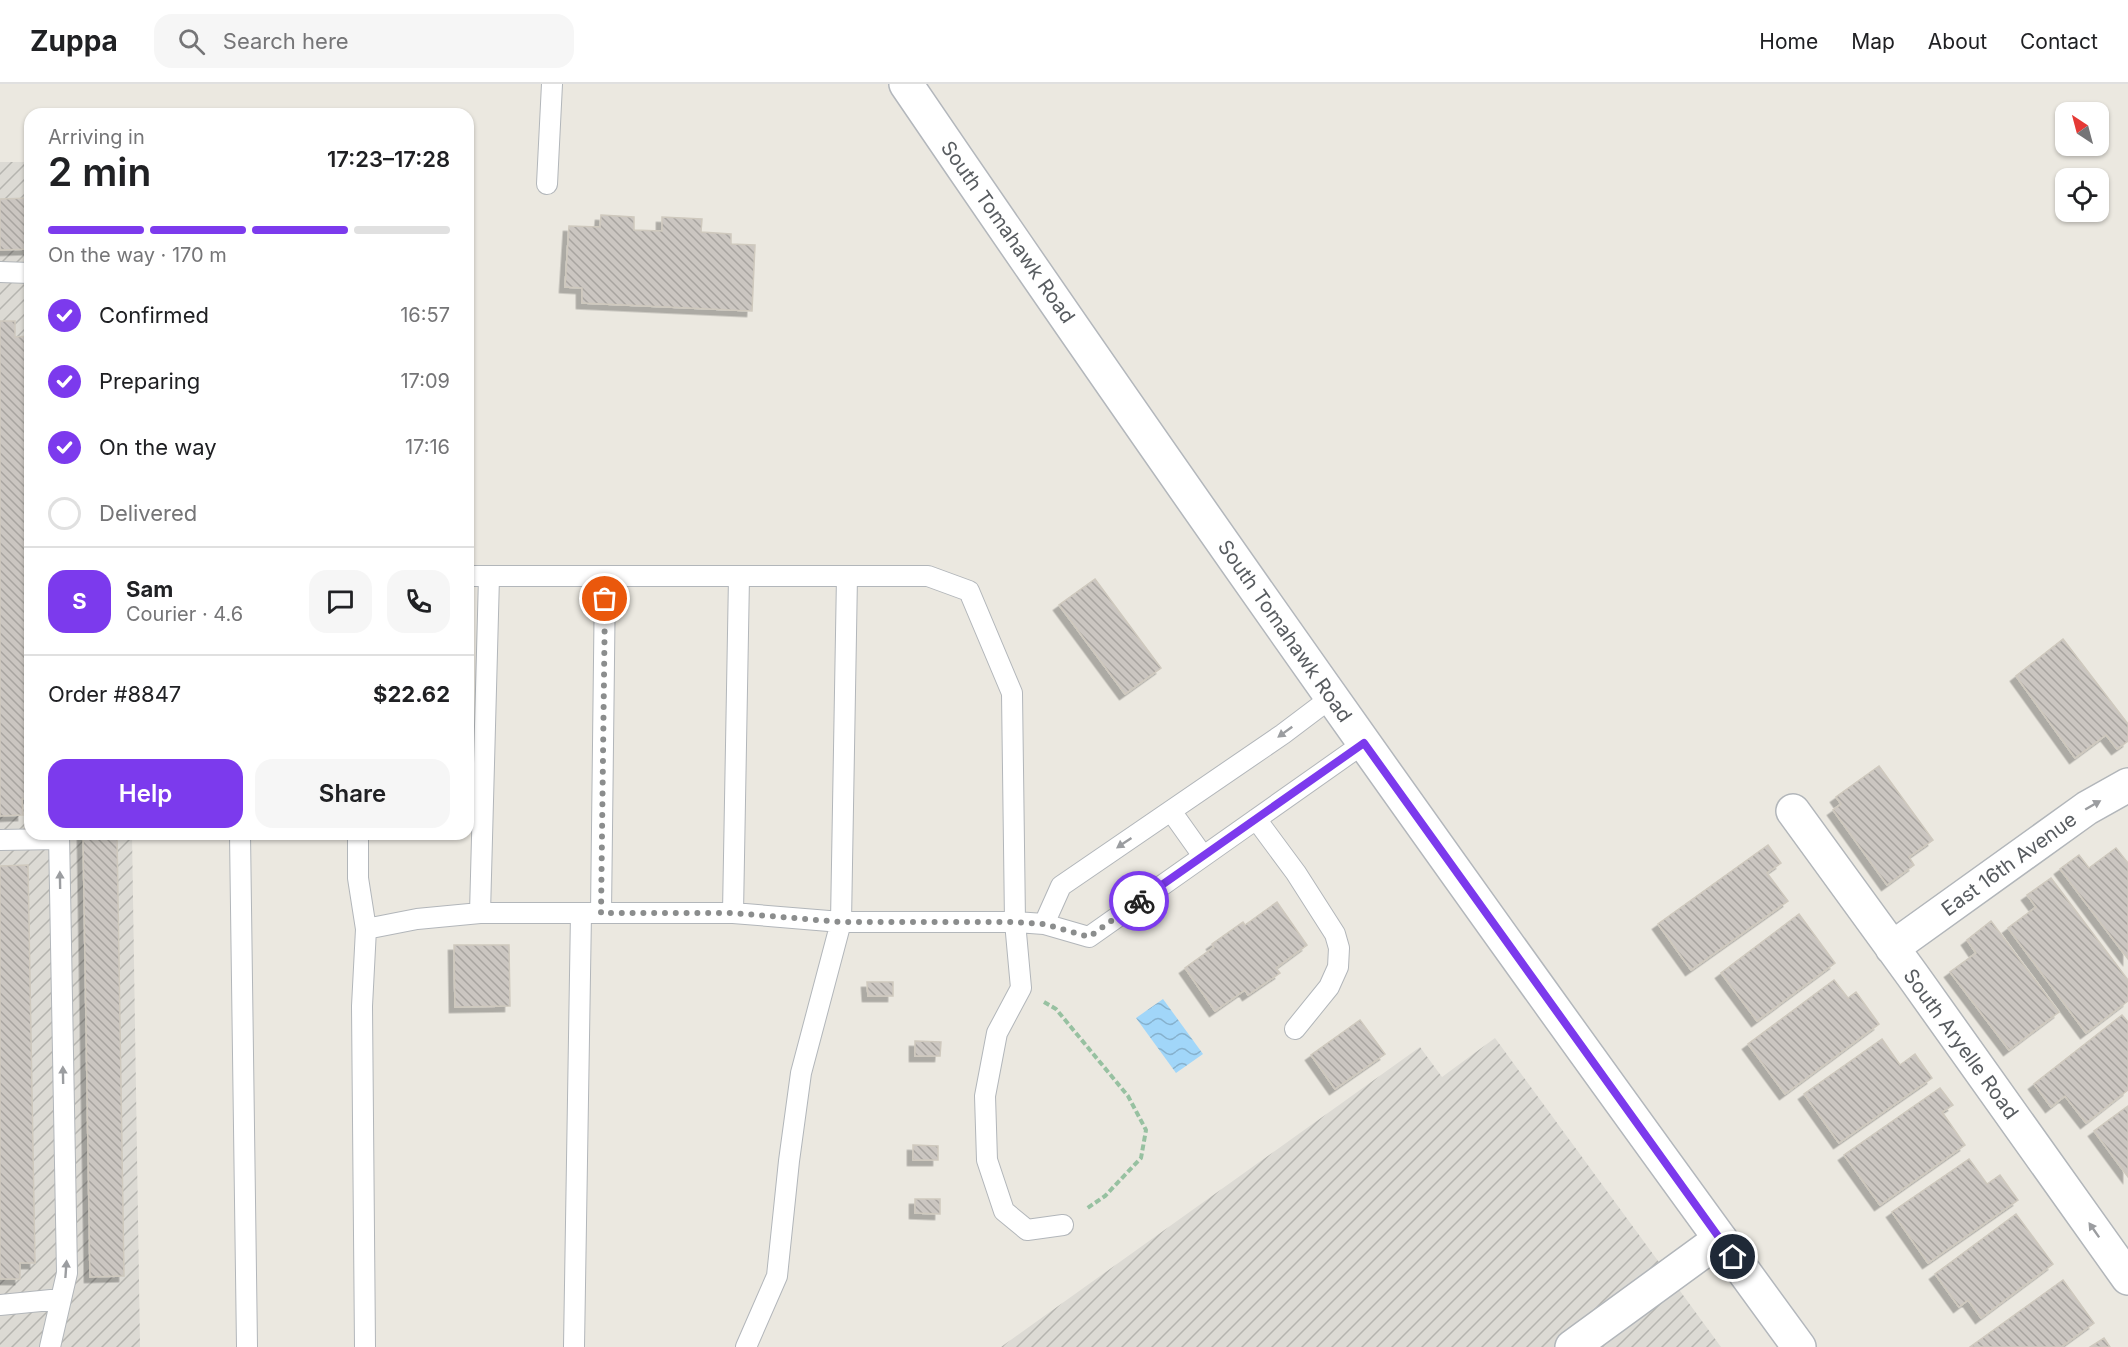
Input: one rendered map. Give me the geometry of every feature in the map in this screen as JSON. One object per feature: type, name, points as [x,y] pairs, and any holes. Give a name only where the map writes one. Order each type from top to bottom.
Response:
[{"type":"main road","name":"South Tomahawk Road","points":[[906,84],[1364,743],[1799,1347]]},
{"type":"main road","name":"East 16th Avenue","points":[[1892,948],[2087,808],[2128,785]]},
{"type":"main road","name":"South Aryelle Road","points":[[1793,811],[2128,1278]]},
{"type":"main road","points":[[1572,1347],[1720,1239]]},
{"type":"lane","points":[[547,184],[552,84]]},
{"type":"lane","points":[[0,272],[24,273]]},
{"type":"lane","points":[[474,576],[928,576],[969,591],[1012,693],[1015,922],[1021,988],[997,1033],[985,1096],[987,1161],[1004,1211],[1028,1230],[1063,1225]]},
{"type":"lane","points":[[746,1347],[777,1275],[801,1073],[841,922],[847,576]]},
{"type":"lane","points":[[480,913],[489,577]]},
{"type":"lane","points":[[601,913],[605,577]]},
{"type":"lane","points":[[733,913],[739,577]]},
{"type":"lane","points":[[1044,924],[1061,886],[1283,734],[1332,697]]},
{"type":"lane","points":[[366,929],[417,920],[480,913],[733,913],[841,922],[1015,922],[1044,924],[1089,937],[1364,743]]},
{"type":"lane","points":[[1171,811],[1203,856]]},
{"type":"lane","points":[[1256,819],[1296,873],[1335,934],[1339,948],[1338,967],[1329,987],[1295,1029]]},
{"type":"lane","points":[[0,840],[24,839]]},
{"type":"lane","points":[[50,1347],[67,1273],[59,840]]},
{"type":"lane","points":[[240,840],[247,1347]]},
{"type":"lane","points":[[358,840],[358,878],[366,929],[362,1006],[365,1347]]},
{"type":"lane","points":[[574,1347],[581,913]]},
{"type":"lane","points":[[0,1305],[61,1299]]},
{"type":"path","points":[[1021,988],[1056,1009],[1128,1096],[1146,1130],[1140,1158],[1105,1196],[1063,1225]]},
{"type":"shaded area","points":[[0,162],[24,162],[24,840],[132,840],[140,1347],[0,1347]]},
{"type":"shaded area","points":[[1495,1038],[1721,1347],[1001,1347],[1420,1047],[1442,1077]]},
{"type":"water","points":[[1163,999],[1203,1054],[1176,1073],[1136,1018]]},
{"type":"building","points":[[24,198],[24,249],[0,250],[0,199]]},
{"type":"building","points":[[601,215],[634,217],[634,230],[662,231],[662,217],[702,219],[701,232],[731,234],[731,244],[755,245],[752,311],[582,303],[582,288],[565,287],[569,226],[600,227]]},
{"type":"building","points":[[0,321],[15,321],[15,337],[24,336],[24,799],[22,799],[23,815],[0,816]]},
{"type":"building","points":[[1095,579],[1161,668],[1125,694],[1059,605]]},
{"type":"building","points":[[2063,639],[2128,724],[2128,741],[2117,749],[2106,735],[2075,758],[2016,676]]},
{"type":"building","points":[[1879,766],[1933,840],[1909,857],[1914,865],[1887,885],[1833,810],[1841,804],[1836,797]]},
{"type":"building","points":[[83,840],[117,840],[124,1276],[90,1277]]},
{"type":"building","points":[[1768,845],[1781,863],[1767,873],[1788,901],[1691,970],[1658,924]]},
{"type":"building","points":[[2116,848],[2128,863],[2128,959],[2060,869],[2079,855],[2089,868]]},
{"type":"building","points":[[28,865],[35,1263],[20,1263],[20,1279],[0,1279],[0,866]]},
{"type":"building","points":[[2051,878],[2128,980],[2128,1001],[2086,1033],[2008,928],[2036,907],[2027,895]]},
{"type":"building","points":[[1277,902],[1307,945],[1276,968],[1280,973],[1248,995],[1245,990],[1215,1011],[1185,968],[1214,947],[1212,944],[1243,922],[1245,925]]},
{"type":"building","points":[[1799,914],[1835,963],[1757,1021],[1721,973]]},
{"type":"building","points":[[1991,921],[2059,1012],[2009,1050],[1950,972],[1976,953],[1967,940]]},
{"type":"building","points":[[454,945],[509,945],[510,1006],[455,1007]]},
{"type":"building","points":[[1834,980],[1848,998],[1856,992],[1879,1024],[1785,1094],[1748,1044]]},
{"type":"building","points":[[867,982],[893,982],[893,996],[868,996]]},
{"type":"building","points":[[2122,1015],[2128,1022],[2128,1090],[2086,1123],[2065,1096],[2051,1107],[2034,1084]]},
{"type":"building","points":[[1360,1020],[1385,1054],[1335,1089],[1311,1055]]},
{"type":"building","points":[[1882,1039],[1900,1065],[1915,1054],[1932,1078],[1839,1143],[1804,1094]]},
{"type":"building","points":[[915,1041],[941,1042],[940,1056],[915,1056]]},
{"type":"building","points":[[1940,1088],[1953,1105],[1942,1112],[1965,1145],[1880,1205],[1844,1155]]},
{"type":"building","points":[[2128,1106],[2128,1177],[2094,1131]]},
{"type":"building","points":[[913,1145],[938,1146],[938,1160],[913,1160]]},
{"type":"building","points":[[1969,1159],[1987,1184],[2000,1175],[2018,1200],[1928,1263],[1892,1212]]},
{"type":"building","points":[[915,1199],[940,1199],[940,1214],[915,1213]]},
{"type":"building","points":[[2016,1214],[2053,1264],[1981,1318],[1968,1300],[1959,1307],[1935,1274]]},
{"type":"building","points":[[2063,1280],[2094,1323],[2061,1347],[1970,1347]]},
{"type":"building","points":[[2104,1338],[2110,1347],[2090,1347]]},
{"type":"way so far","points":[[605,599],[601,913],[733,913],[841,922],[1015,922],[1044,924],[1089,937],[1139,901]]},
{"type":"route","points":[[1139,901],[1364,743],[1733,1257]]}]
